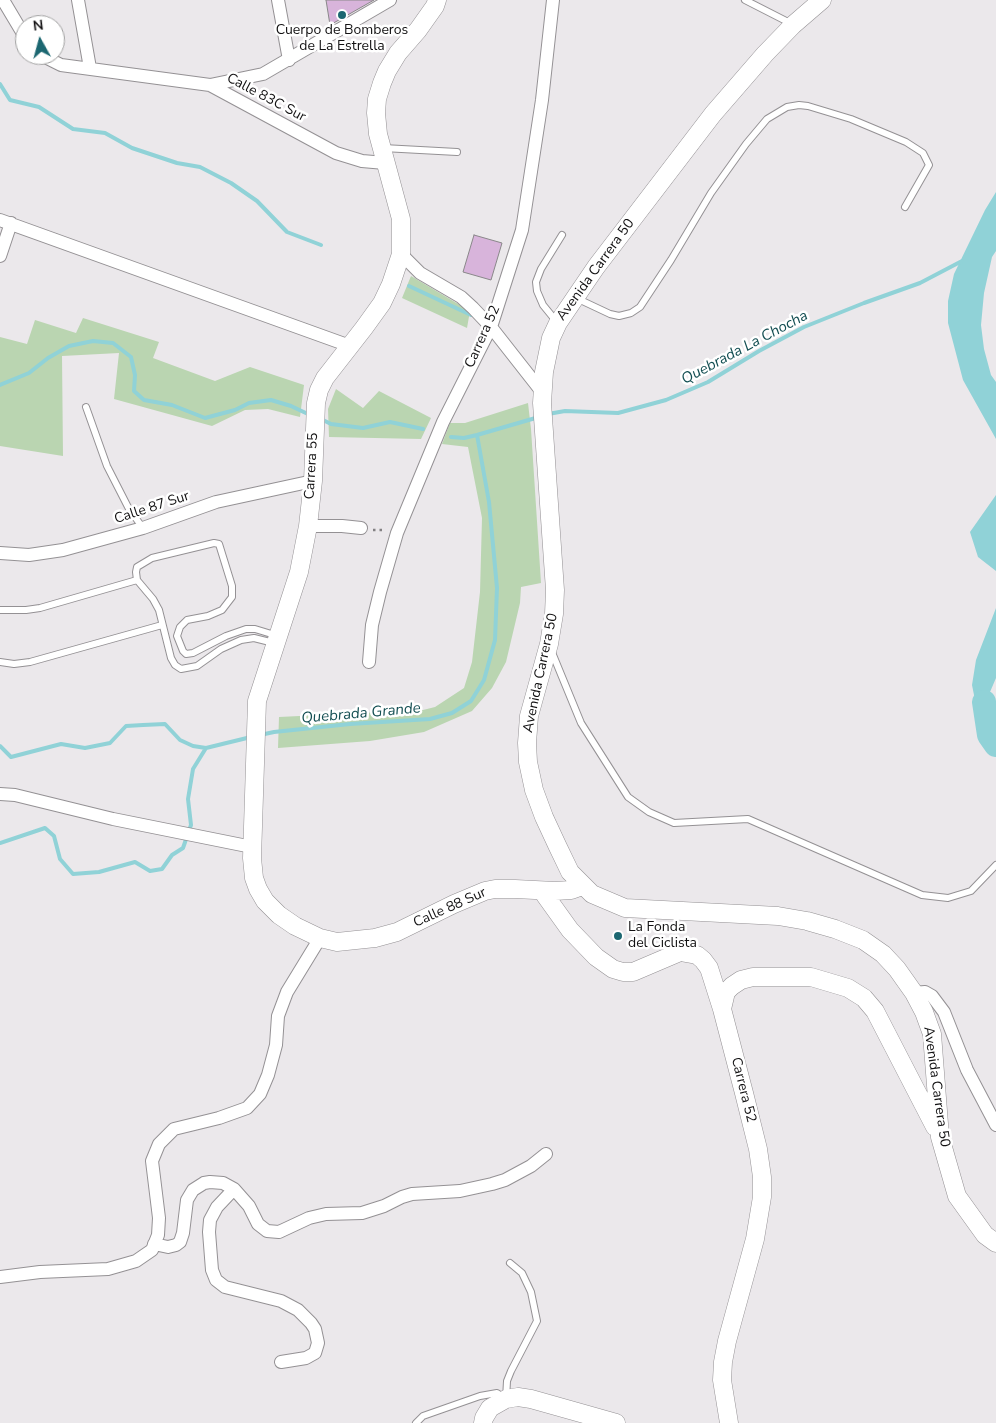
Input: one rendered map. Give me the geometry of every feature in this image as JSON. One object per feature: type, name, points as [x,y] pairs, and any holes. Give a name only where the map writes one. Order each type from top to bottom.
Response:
[{"type":"street","points":[[3,0],[15,20]]},
{"type":"street","points":[[78,0],[90,68]]},
{"type":"street","points":[[278,0],[290,60]]},
{"type":"street","points":[[210,85],[263,74],[390,0]]},
{"type":"street","name":"Carrera 55","points":[[320,938],[295,926],[279,915],[265,902],[254,878],[252,847],[258,701],[262,683],[278,640],[299,572],[308,526],[313,480],[314,424],[316,403],[320,390],[325,378],[382,303],[391,284],[401,254],[401,219],[398,202],[383,156],[376,113],[377,99],[382,83],[398,52],[418,30],[435,6],[437,0]]},
{"type":"street","name":"Carrera 52","points":[[369,662],[372,625],[397,533],[443,422],[490,326],[522,230],[542,100],[553,0]]},
{"type":"street","name":"Avenida Carrera 50","points":[[814,2],[743,78],[714,114],[596,267],[558,323],[551,338],[547,353],[542,397],[555,590],[554,614],[529,716],[528,762],[534,790],[544,817],[570,872],[592,894],[625,908],[778,916],[835,928],[863,940],[883,954],[902,975],[914,993],[924,1012],[932,1034],[940,1137],[957,1196],[985,1235],[996,1243]]},
{"type":"street","name":"Calle 83C Sur","points":[[65,65],[210,85],[336,153],[362,161],[383,156]]},
{"type":"street","points":[[0,256],[6,221],[350,346]]},
{"type":"street","points":[[401,254],[420,273],[461,297],[490,326],[542,397]]},
{"type":"street","name":"Calle 87 Sur","points":[[0,553],[29,555],[55,551],[143,528],[216,502],[313,480]]},
{"type":"street","points":[[308,526],[361,528]]},
{"type":"street","points":[[0,794],[15,795],[68,809],[252,847]]},
{"type":"street","name":"Calle 88 Sur","points":[[320,938],[337,942],[355,941],[397,932],[474,895],[495,889],[572,890],[582,886]]},
{"type":"street","name":"Carrera 52","points":[[542,891],[570,930],[596,958],[613,969],[633,972],[680,952],[697,955],[708,968],[722,1009],[758,1149],[762,1197],[755,1239],[724,1362],[722,1380],[728,1423]]},
{"type":"street","points":[[0,1277],[40,1272],[108,1269],[136,1261],[152,1250],[158,1235],[159,1218],[152,1160],[159,1144],[174,1130],[220,1118],[247,1108],[260,1094],[268,1075],[276,1044],[278,1016],[287,992],[320,938]]},
{"type":"street","points":[[722,1009],[726,992],[741,980],[753,977],[811,977],[848,988],[864,998],[875,1011],[940,1137]]},
{"type":"street","points":[[914,993],[925,992],[932,996],[944,1012],[967,1070],[996,1125]]},
{"type":"street","points":[[154,1244],[168,1247],[180,1242],[189,1194],[198,1185],[210,1182],[223,1184],[234,1189],[249,1206],[258,1224],[267,1231],[279,1232],[309,1218],[326,1214],[362,1214],[412,1194],[460,1191],[492,1184],[505,1180],[546,1154]]},
{"type":"street","points":[[234,1189],[216,1207],[210,1220],[208,1232],[212,1270],[216,1280],[225,1287],[281,1301],[298,1310],[311,1323],[315,1329],[318,1344],[315,1353],[306,1358],[282,1362]]},
{"type":"street","points":[[483,1423],[490,1408],[506,1399],[518,1397],[594,1419],[616,1423]]},
{"type":"lane","points":[[745,0],[793,25]]},
{"type":"lane","points":[[575,298],[610,314],[619,316],[631,314],[640,307],[671,260],[711,192],[746,144],[767,119],[787,107],[799,104],[851,119],[906,142],[923,153],[929,165],[905,207]]},
{"type":"lane","points":[[383,156],[457,152]]},
{"type":"lane","points":[[558,323],[543,305],[537,291],[536,282],[562,235]]},
{"type":"lane","points":[[86,406],[107,466],[129,509],[143,528]]},
{"type":"lane","points":[[214,543],[219,544],[232,586],[232,597],[222,610],[208,616],[187,620],[180,627],[177,636],[183,651],[186,654],[193,653],[226,636],[246,629],[255,628],[278,640],[254,638],[241,640],[221,649],[197,666],[181,669],[175,665],[171,658],[159,610],[153,599],[137,580],[137,567],[152,558],[214,543]]},
{"type":"lane","points":[[0,610],[40,608],[137,580]]},
{"type":"lane","points":[[0,662],[14,664],[30,662],[162,625]]},
{"type":"lane","points":[[548,644],[581,723],[628,797],[649,812],[674,823],[748,820],[922,895],[948,898],[972,891],[996,865]]},
{"type":"lane","points":[[506,1399],[507,1382],[511,1371],[537,1321],[531,1292],[522,1272],[510,1262]]},
{"type":"lane","points":[[416,1423],[423,1416],[480,1396],[497,1393],[506,1399]]},
{"type":"green space","points":[[411,276],[470,311],[467,328],[402,298]]},
{"type":"green space","points":[[83,318],[159,342],[153,358],[215,381],[250,367],[304,385],[300,417],[268,409],[245,410],[212,426],[114,399],[119,353],[62,356],[63,456],[0,446],[0,337],[27,344],[35,320],[76,333]]},
{"type":"green space","points":[[336,389],[363,408],[379,391],[431,418],[421,439],[329,437],[328,409]]},
{"type":"green space","points":[[528,403],[541,583],[521,587],[520,603],[506,662],[492,688],[472,711],[424,732],[370,741],[278,748],[279,717],[423,710],[435,707],[464,688],[472,662],[480,592],[482,518],[468,447],[442,444],[450,423],[465,423]]},
{"type":"water","points":[[996,192],[996,251],[992,257],[984,293],[981,325],[984,349],[991,375],[996,382],[996,439],[963,380],[948,323],[948,301],[954,274],[985,210]]},
{"type":"water","points":[[996,495],[996,571],[978,557],[970,532]]},
{"type":"water","points":[[996,608],[996,678],[990,692],[996,721],[996,734],[982,735],[972,685],[976,660]]},
{"type":"building","name":"Cuerpo de Bomberos de La Estrella","points":[[326,0],[374,0],[330,25]]},
{"type":"building","points":[[474,235],[502,243],[491,280],[463,272]]},
{"type":"waterway","name":"Quebrada La Chocha","points":[[0,84],[10,100],[39,107],[73,129],[105,133],[132,148],[177,163],[200,167],[231,183],[257,201],[287,232],[321,245]]},
{"type":"waterway","name":"Quebrada La Chocha","points":[[548,414],[565,411],[618,413],[666,400],[708,382],[759,351],[804,327],[920,283],[962,261]]},
{"type":"waterway","name":"Quebrada La Chocha","points":[[409,286],[471,315]]},
{"type":"waterway","points":[[0,385],[29,373],[48,358],[69,346],[93,341],[113,343],[131,357],[135,375],[134,391],[144,400],[172,405],[205,418],[235,410],[249,403],[271,400],[291,406],[310,415]]},
{"type":"waterway","points":[[451,437],[464,438],[539,417]]},
{"type":"waterway","points":[[321,419],[331,424],[363,428],[390,422],[423,429]]},
{"type":"waterway","name":"Quebrada Grande","points":[[260,735],[350,724],[430,719],[452,713],[471,701],[484,680],[495,640],[497,588],[489,502],[477,435]]},
{"type":"waterway","points":[[984,702],[989,735],[996,745]]},
{"type":"waterway","name":"Quebrada Grande","points":[[0,746],[11,757],[61,744],[85,748],[110,743],[126,726],[165,724],[180,740],[193,746],[206,748],[251,737]]},
{"type":"waterway","points":[[0,843],[45,828],[54,836],[60,859],[73,874],[99,872],[135,862],[150,871],[162,869],[172,855],[183,848],[191,825],[188,799],[193,769],[206,748]]},
{"type":"place","name":"Cuerpo de Bomberos de La Estrella","points":[[342,15]]},
{"type":"place","name":"La Fonda del Ciclista","points":[[618,936]]}]
